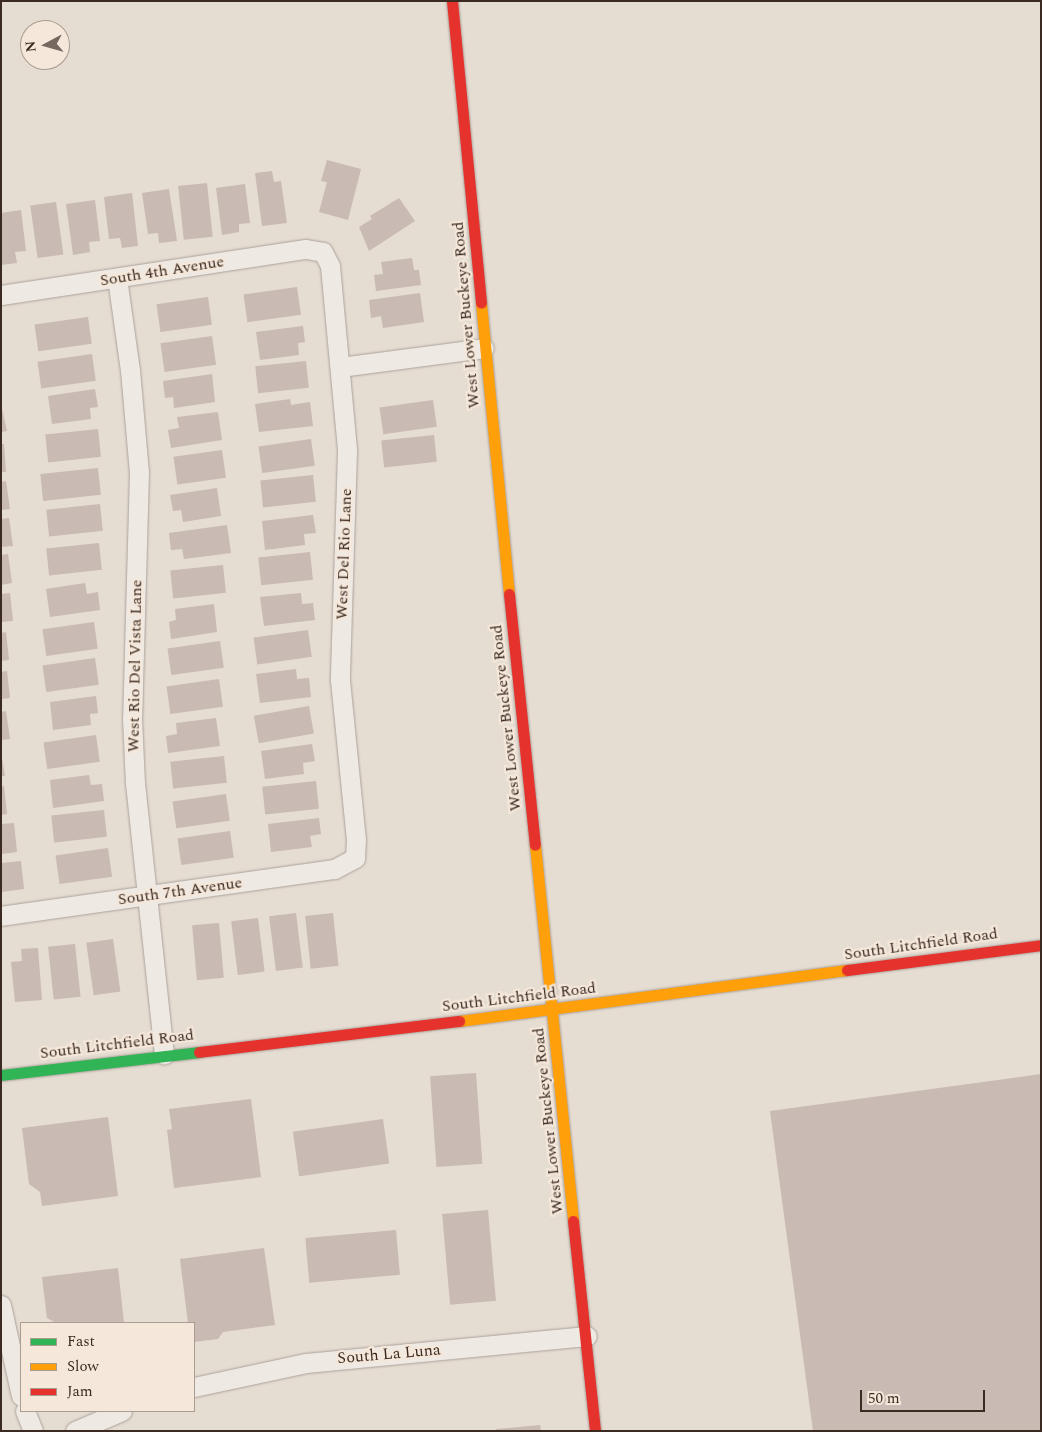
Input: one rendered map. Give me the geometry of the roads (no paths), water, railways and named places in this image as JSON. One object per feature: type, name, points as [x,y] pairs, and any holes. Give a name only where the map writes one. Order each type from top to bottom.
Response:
[{"type":"main road","name":"West Lower Buckeye Road","points":[[452,1],[484,348],[587,1336],[595,1431]]},
{"type":"main road","name":"South Litchfield Road","points":[[1,1075],[552,1009],[1041,945]]},
{"type":"street","name":"South 4th Avenue","points":[[1,295],[306,249],[323,252]]},
{"type":"street","name":"West Del Rio Lane","points":[[323,252],[330,266],[346,451],[340,680],[355,858]]},
{"type":"street","name":"West Rio Del Vista Lane","points":[[117,278],[130,370],[139,472],[132,718],[147,897],[164,1054]]},
{"type":"street","points":[[340,367],[484,348]]},
{"type":"street","name":"South 7th Avenue","points":[[1,916],[147,897],[334,869],[355,858]]},
{"type":"street","points":[[1,1305],[20,1391]]},
{"type":"street","name":"South La Luna","points":[[195,1387],[306,1363],[587,1336]]},
{"type":"street","points":[[25,1412],[33,1431]]},
{"type":"street","points":[[74,1431],[120,1412]]}]
